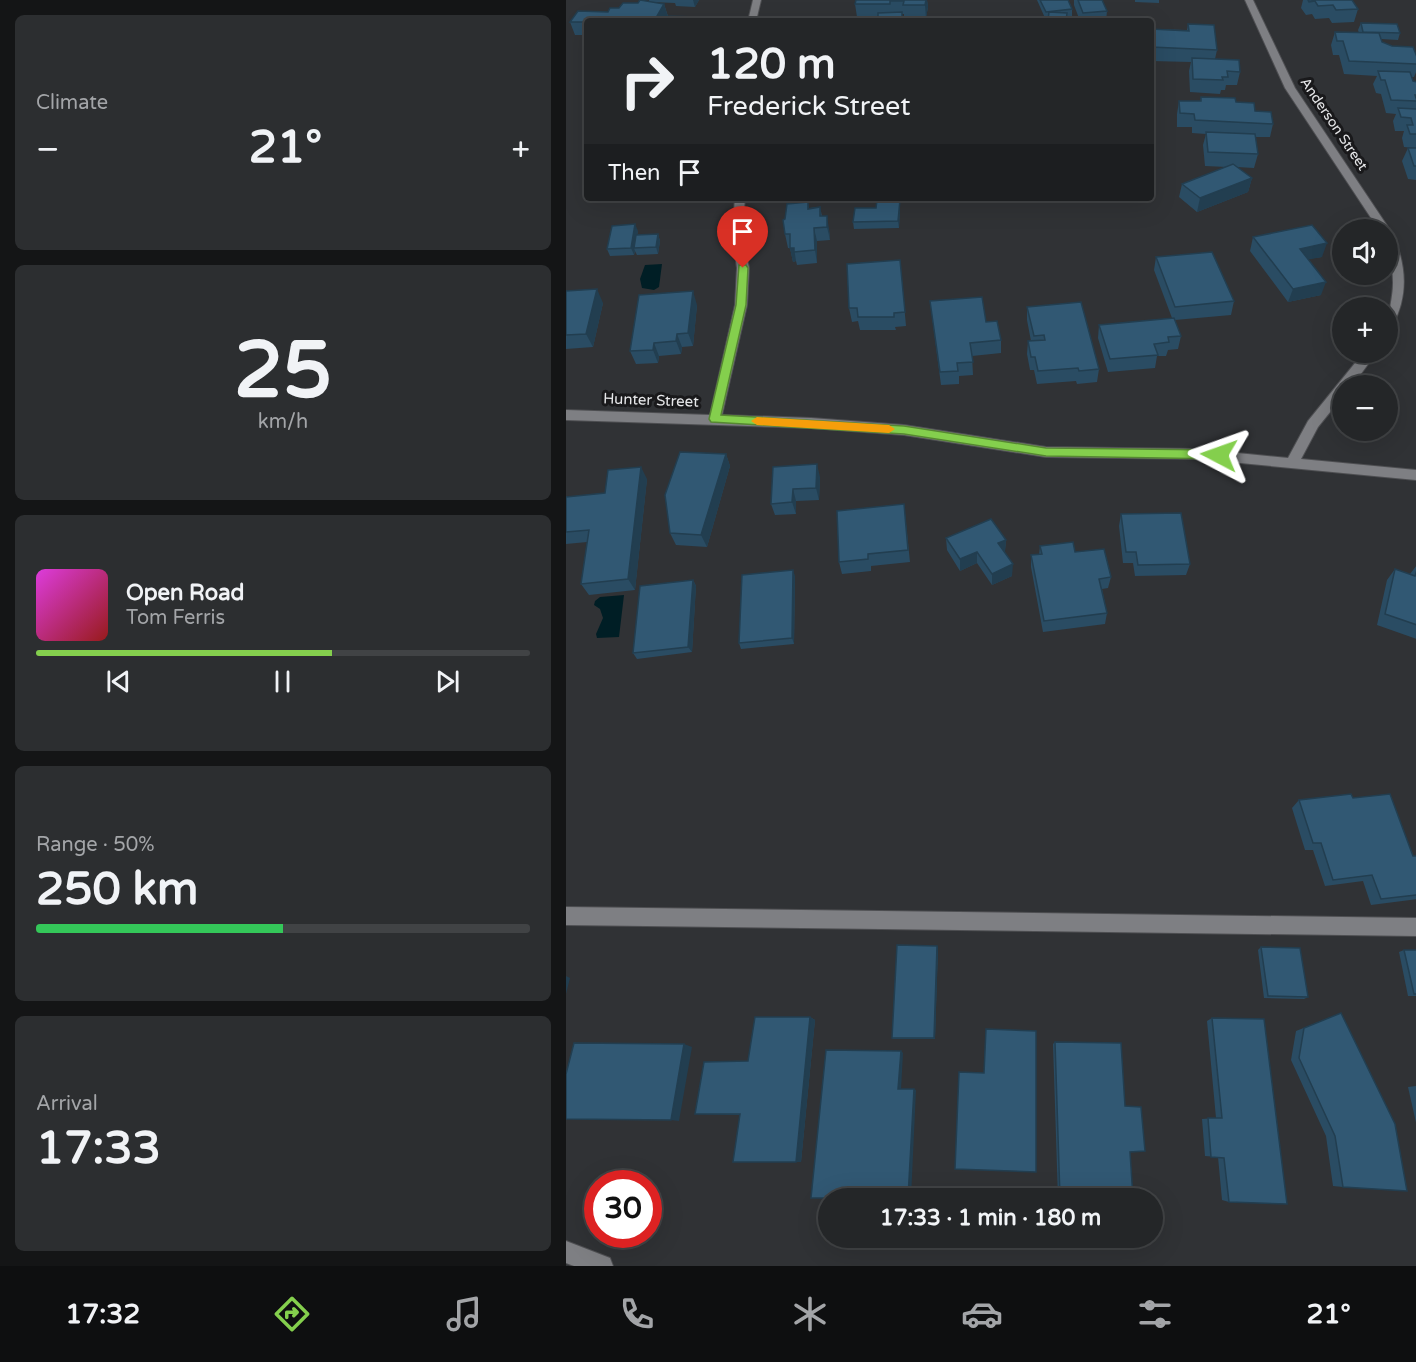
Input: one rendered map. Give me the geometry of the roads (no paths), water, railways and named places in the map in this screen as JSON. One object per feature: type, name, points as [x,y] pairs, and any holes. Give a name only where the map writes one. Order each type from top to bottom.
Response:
[{"type":"street","points":[[753,18],[757,0]]},
{"type":"street","name":"Anderson Street","points":[[1249,0],[1290,87],[1378,219]]},
{"type":"street","points":[[715,419],[741,305],[743,268],[737,234],[740,201]]},
{"type":"street","points":[[1398,265],[1400,283],[1398,300]]},
{"type":"street","points":[[1353,375],[1363,363]]},
{"type":"street","points":[[1293,461],[1313,424],[1332,401]]},
{"type":"street","name":"Hunter Street","points":[[566,415],[715,419],[904,430],[1046,452],[1178,453],[1293,461],[1416,475]]},
{"type":"street","points":[[566,916],[1416,927]]},
{"type":"street","points":[[566,1252],[602,1266]]},
{"type":"water","points":[[662,264],[659,287],[654,290],[642,288],[640,279],[645,265]]},
{"type":"water","points":[[624,595],[619,637],[597,638],[596,634],[603,618],[600,609],[594,605],[595,601],[600,597]]}]
